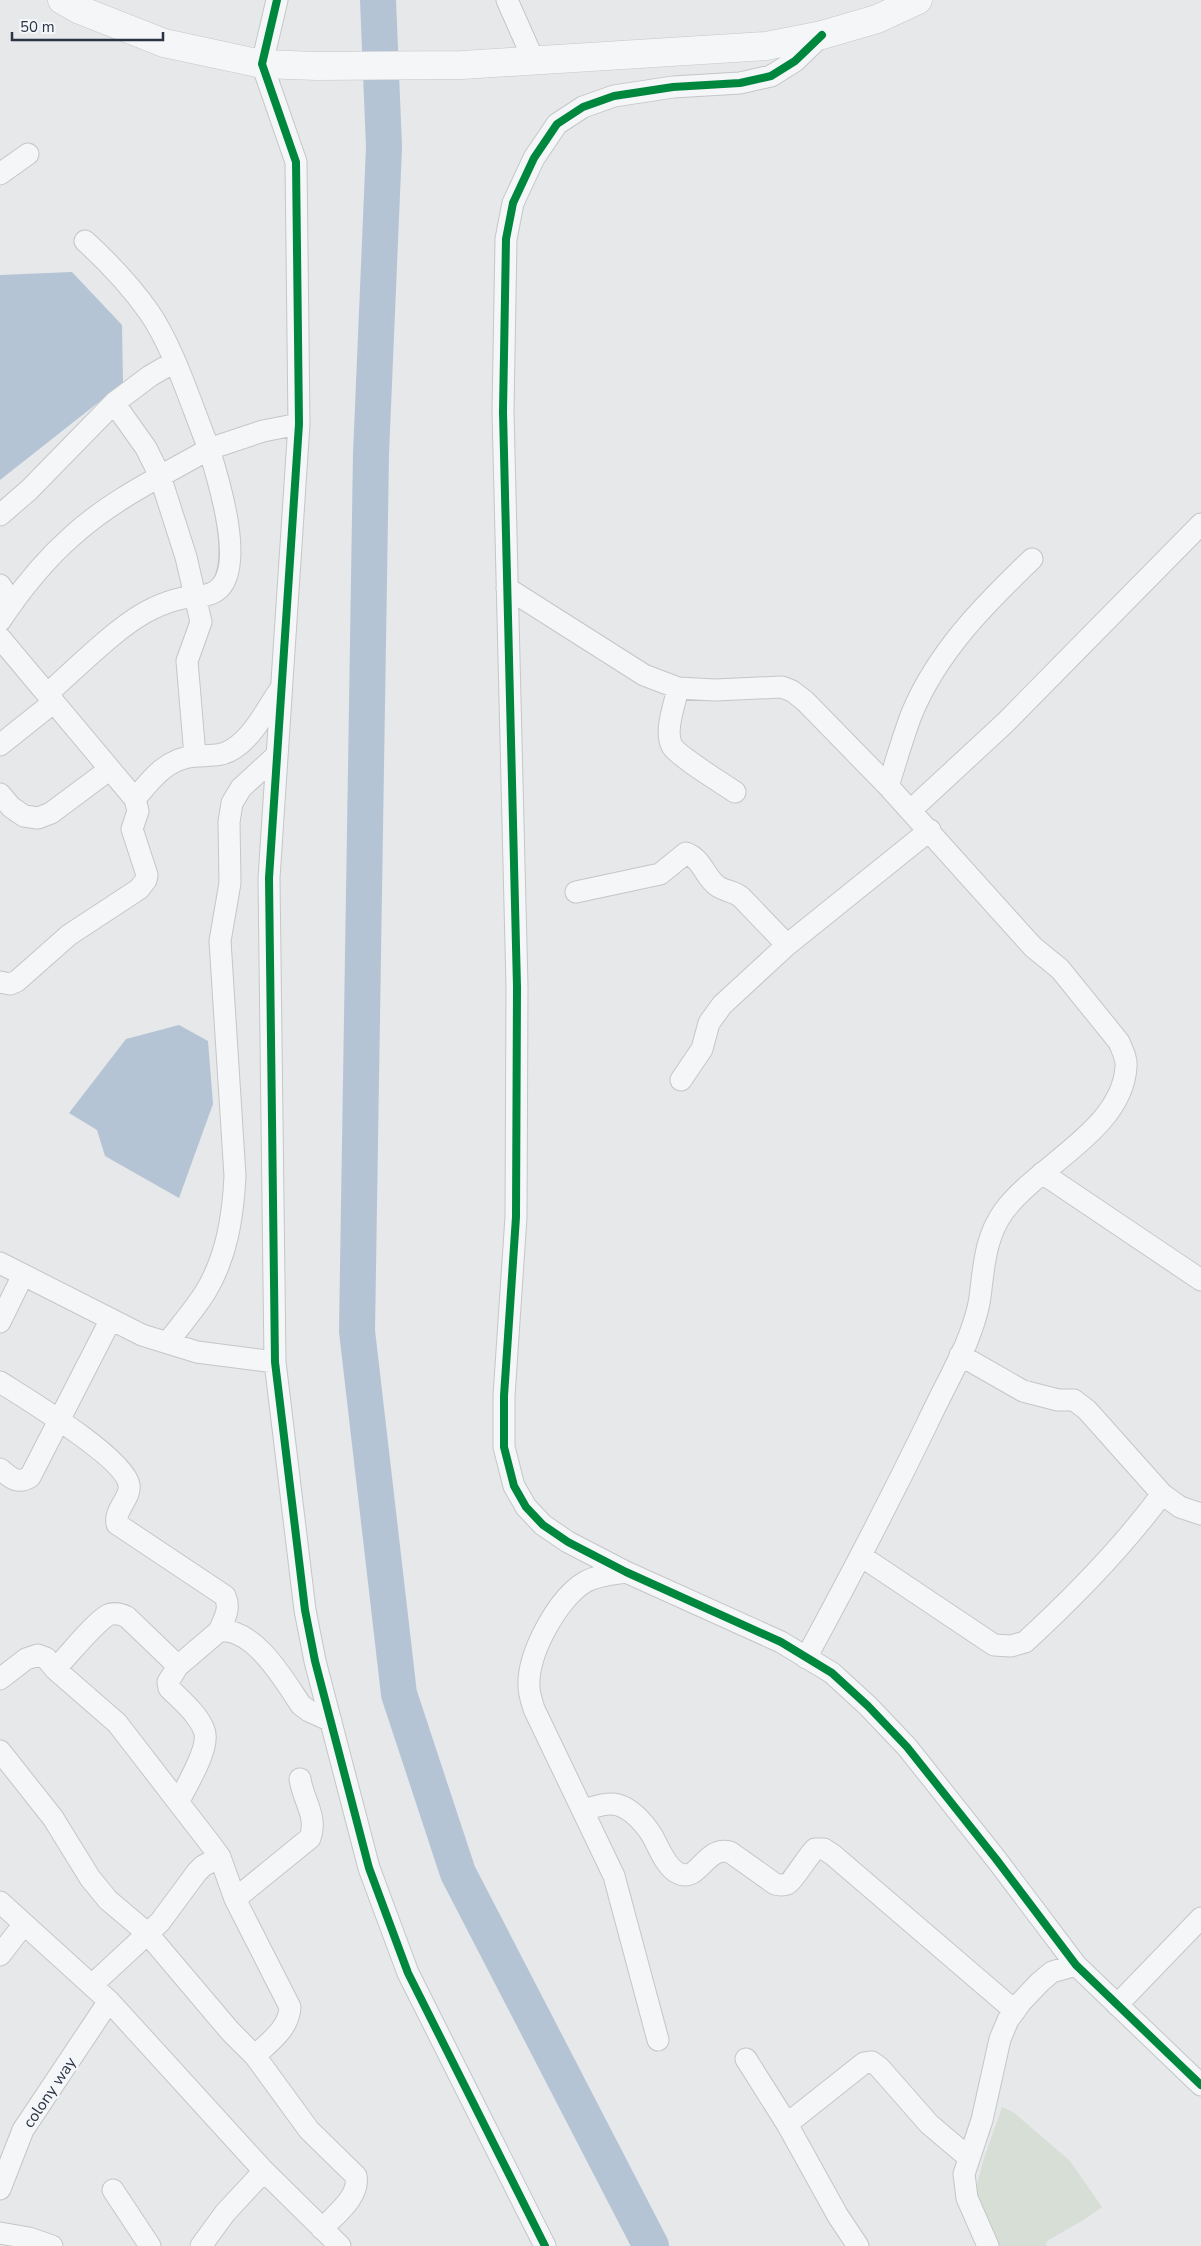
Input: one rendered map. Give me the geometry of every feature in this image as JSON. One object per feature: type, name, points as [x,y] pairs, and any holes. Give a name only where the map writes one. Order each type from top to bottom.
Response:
[{"type":"street","points":[[62,0],[80,10],[164,43],[262,64],[317,66],[462,65],[766,46],[822,36],[876,19],[918,0]]},
{"type":"street","points":[[277,0],[262,64],[296,162],[299,424],[269,878],[275,1362],[305,1610],[369,1868],[408,1973],[545,2246]]},
{"type":"street","points":[[507,0],[534,61]]},
{"type":"street","points":[[822,36],[794,61],[771,76],[740,83],[674,87],[614,96],[583,106],[557,124],[534,158],[513,203],[506,239],[503,412],[517,987],[516,1217],[504,1396],[504,1447],[514,1486],[526,1507],[543,1525],[568,1542],[626,1572],[780,1642],[832,1673],[868,1706],[907,1747],[996,1859],[1076,1965],[1201,2084]]},
{"type":"street","points":[[0,174],[28,154]]},
{"type":"street","points":[[0,745],[126,626],[153,608],[182,598],[196,597],[215,592],[223,585],[229,574],[229,539],[219,482],[174,362],[150,314],[118,272],[85,241]]},
{"type":"street","points":[[0,516],[29,490],[114,403],[150,376],[174,362]]},
{"type":"street","points":[[114,403],[146,448],[160,476],[186,557],[196,597],[201,622],[187,661],[195,756]]},
{"type":"street","points":[[0,621],[43,564],[71,536],[105,510],[208,449],[263,431],[299,424]]},
{"type":"street","points":[[911,810],[1005,723],[1201,524]]},
{"type":"street","points":[[888,786],[912,714],[925,685],[945,654],[981,608],[1032,558]]},
{"type":"street","points":[[0,585],[12,603]]},
{"type":"street","points":[[507,588],[644,675],[678,688],[715,690],[782,687],[792,690],[812,708],[930,830],[1033,947],[1060,969],[1119,1042],[1125,1055],[1127,1066],[1123,1086],[1118,1098],[1106,1116],[1075,1146],[1042,1173],[1005,1210],[993,1228],[985,1252],[978,1307],[960,1355],[861,1556],[806,1658]]},
{"type":"street","points":[[0,638],[7,663],[51,698],[135,799],[138,811],[132,829],[147,875],[144,885],[68,935],[17,981],[10,984],[0,982]]},
{"type":"street","points":[[135,799],[164,766],[180,758],[220,756],[235,748],[248,735],[282,686]]},
{"type":"street","points":[[678,688],[670,729],[672,746],[735,792]]},
{"type":"street","points":[[167,1344],[206,1291],[218,1267],[233,1215],[235,1176],[220,941],[230,883],[229,822],[232,803],[241,788],[277,755]]},
{"type":"street","points":[[0,794],[11,808],[24,816],[38,818],[51,812],[110,769]]},
{"type":"street","points":[[681,1080],[702,1049],[712,1016],[787,945],[930,830]]},
{"type":"street","points":[[576,892],[660,874],[686,853],[695,856],[717,887],[734,892],[742,897],[787,945]]},
{"type":"street","points":[[1042,1173],[1201,1280]]},
{"type":"street","points":[[0,1263],[142,1335],[167,1344],[197,1352],[275,1362]]},
{"type":"street","points":[[0,1322],[23,1275]]},
{"type":"street","points":[[0,1470],[15,1481],[23,1482],[30,1477],[58,1420],[112,1320]]},
{"type":"street","points":[[960,1355],[1024,1391],[1058,1400],[1074,1400],[1087,1410],[1162,1494],[1180,1507],[1201,1514]]},
{"type":"street","points":[[0,1382],[58,1420],[114,1462],[124,1474],[129,1484],[128,1494],[118,1513],[117,1524],[225,1596],[228,1603],[228,1610],[219,1631],[178,1666],[168,1682],[170,1688],[198,1719],[206,1738],[203,1752],[179,1801]]},
{"type":"street","points":[[861,1556],[994,1645],[1012,1646],[1024,1642],[1035,1633],[1116,1552],[1136,1530],[1162,1494]]},
{"type":"street","points":[[626,1572],[586,1581],[565,1600],[539,1641],[531,1667],[529,1687],[534,1709],[614,1876],[658,2040]]},
{"type":"street","points":[[56,1669],[98,1624],[110,1614],[119,1614],[127,1617],[178,1666]]},
{"type":"street","points":[[219,1631],[226,1630],[235,1634],[264,1653],[301,1705],[309,1711],[331,1721]]},
{"type":"street","points":[[0,1679],[26,1659],[38,1655],[46,1658],[117,1723],[179,1801],[220,1857],[235,1898],[290,2007],[288,2020],[282,2031],[255,2056]]},
{"type":"street","points":[[0,1751],[53,1818],[90,1878],[108,1900],[147,1933],[230,2031],[255,2056],[309,2130],[346,2164],[356,2176],[358,2185],[354,2194],[322,2229]]},
{"type":"street","points":[[235,1898],[310,1838],[314,1829],[313,1818],[302,1794],[300,1779]]},
{"type":"street","points":[[584,1810],[610,1804],[626,1808],[651,1834],[671,1868],[685,1875],[692,1874],[714,1852],[721,1850],[730,1852],[775,1884],[782,1886],[789,1883],[815,1849],[824,1849],[833,1854],[1015,2011]]},
{"type":"street","points":[[92,1985],[160,1922],[193,1876],[203,1866],[220,1857]]},
{"type":"street","points":[[0,1902],[110,2001],[264,2171],[340,2246]]},
{"type":"street","points":[[1117,2006],[1201,1918]]},
{"type":"street","points":[[0,1955],[24,1924]]},
{"type":"street","points":[[988,2246],[967,2198],[964,2174],[968,2157],[982,2120],[1000,2039],[1015,2011],[1027,1995],[1052,1972],[1076,1965]]},
{"type":"street","name":"colony way","points":[[0,2190],[23,2130],[110,2001]]},
{"type":"street","points":[[746,2059],[788,2124],[838,2216],[858,2246]]},
{"type":"street","points":[[788,2124],[864,2062],[872,2062],[879,2067],[929,2124],[968,2157]]},
{"type":"street","points":[[201,2246],[225,2213],[264,2171]]},
{"type":"street","points":[[113,2190],[150,2246]]},
{"type":"street","points":[[0,2233],[29,2238],[52,2246]]},
{"type":"shaded area","points":[[1002,2107],[1013,2112],[1070,2161],[1102,2207],[1047,2241],[1046,2246],[991,2246],[975,2193],[983,2161]]},
{"type":"water","points":[[72,272],[122,325],[123,383],[0,480],[0,275]]},
{"type":"water","points":[[179,1025],[208,1041],[213,1104],[179,1198],[105,1156],[97,1130],[69,1113],[126,1039]]},
{"type":"waterway","points":[[378,0],[384,147],[371,454],[357,1331],[399,1694],[458,1873],[651,2246]]},
{"type":"cycle path","points":[[277,0],[262,64],[296,162],[299,424],[269,878],[275,1362],[305,1610],[315,1661],[369,1868],[408,1973],[545,2246]]},
{"type":"cycle path","points":[[822,35],[795,61],[771,76],[740,83],[673,87],[614,96],[583,107],[557,124],[534,158],[513,203],[506,239],[503,412],[517,987],[516,1217],[504,1396],[504,1447],[514,1486],[526,1507],[543,1525],[568,1542],[626,1572],[781,1642],[832,1673],[868,1706],[907,1747],[996,1859],[1076,1965],[1201,2085]]}]
